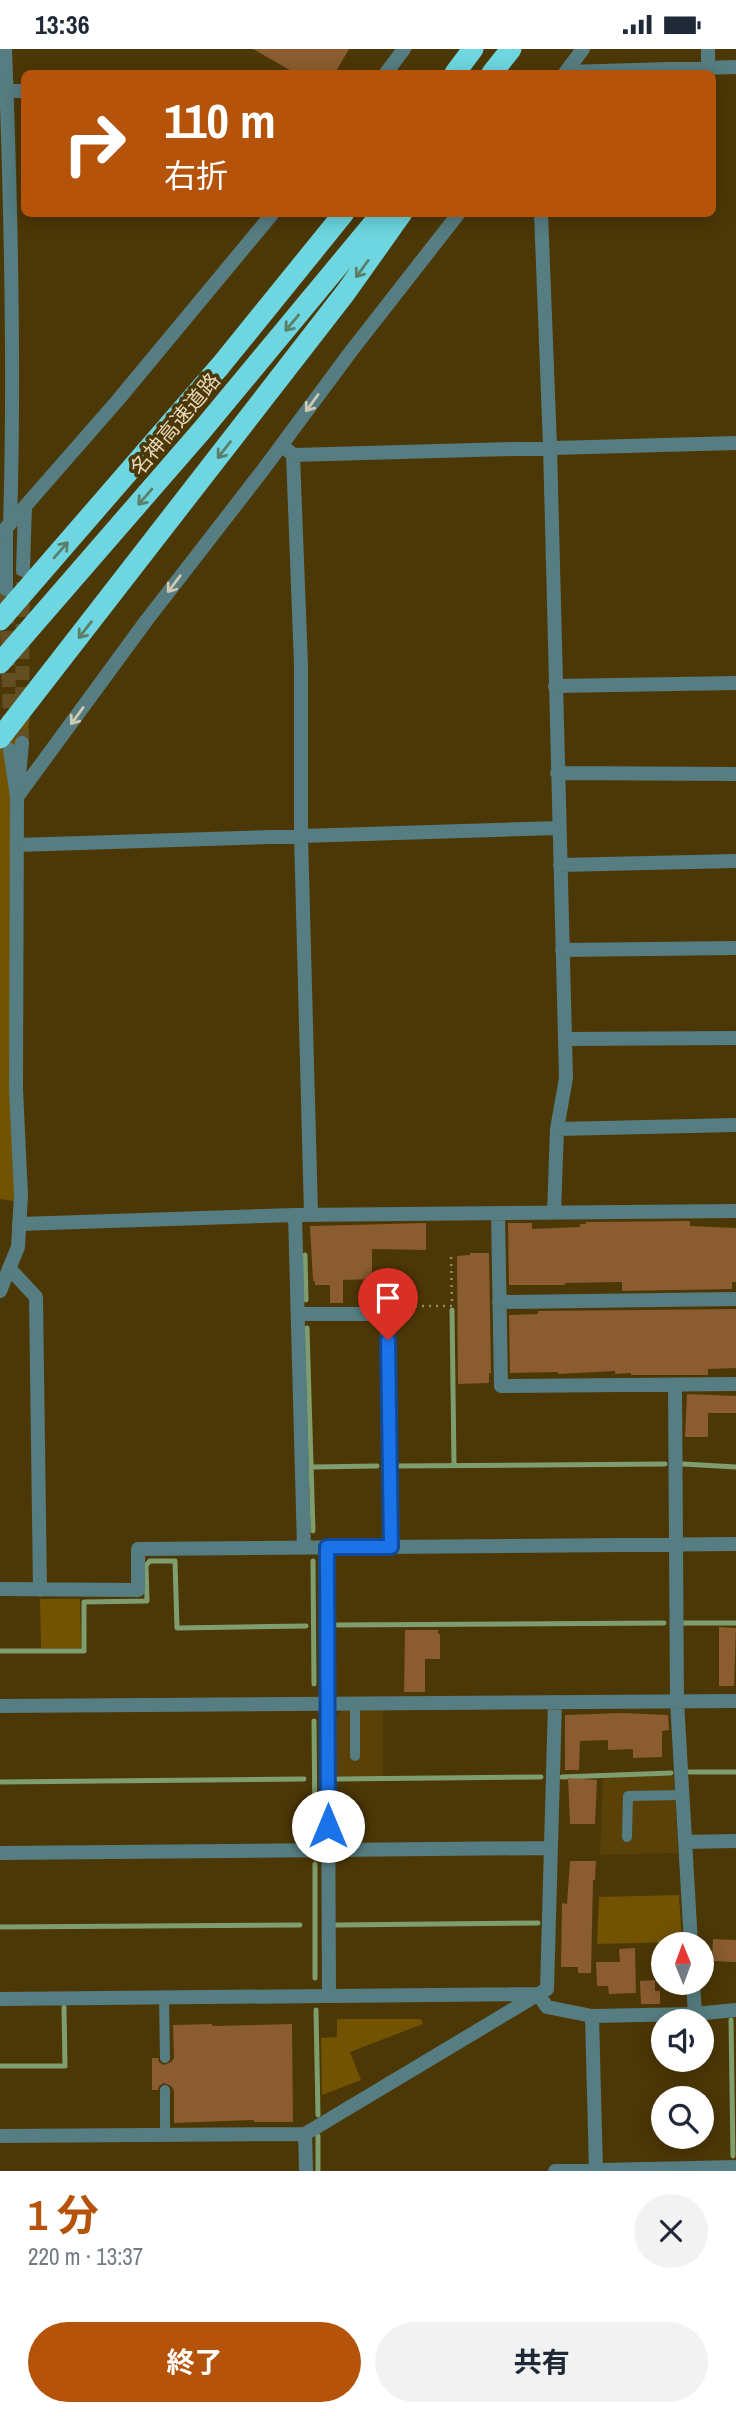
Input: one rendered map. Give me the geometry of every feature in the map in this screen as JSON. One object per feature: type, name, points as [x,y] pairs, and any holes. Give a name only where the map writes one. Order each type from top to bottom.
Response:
[{"type":"highway","points":[[457,70],[473,49]]},
{"type":"highway","points":[[495,70],[513,49]]},
{"type":"highway","points":[[501,70],[513,49]]},
{"type":"highway","name":"名神高速道路","points":[[0,620],[221,365],[341,217]]},
{"type":"highway","name":"名神高速道路","points":[[0,663],[204,429],[379,217]]},
{"type":"highway","points":[[11,744],[399,217]]},
{"type":"street","points":[[3,587],[6,462],[3,91],[5,49]]},
{"type":"street","points":[[388,70],[404,49]]},
{"type":"street","points":[[568,70],[583,49]]},
{"type":"street","points":[[708,49],[708,68]]},
{"type":"street","points":[[651,70],[736,67]]},
{"type":"street","points":[[3,91],[21,91]]},
{"type":"street","points":[[5,529],[118,400],[270,217]]},
{"type":"street","points":[[17,792],[146,621],[287,450],[352,350],[456,217]]},
{"type":"street","points":[[541,217],[550,446],[566,1078],[557,1129],[554,1213]]},
{"type":"street","points":[[287,450],[736,443]]},
{"type":"street","points":[[287,450],[301,665],[302,835],[312,1214]]},
{"type":"street","points":[[23,570],[25,506]]},
{"type":"street","points":[[555,686],[736,683]]},
{"type":"street","points":[[0,1291],[18,1247],[21,1195],[16,1089],[17,792],[11,744]]},
{"type":"street","points":[[558,773],[736,774]]},
{"type":"street","points":[[17,845],[559,828]]},
{"type":"street","points":[[560,865],[736,862]]},
{"type":"street","points":[[562,950],[736,948]]},
{"type":"street","points":[[565,1039],[736,1038]]},
{"type":"street","points":[[557,1129],[736,1125]]},
{"type":"street","points":[[19,1224],[312,1214],[736,1211]]},
{"type":"street","points":[[498,1213],[501,1386],[736,1384]]},
{"type":"street","points":[[295,1215],[304,1548]]},
{"type":"street","points":[[9,1268],[36,1297],[40,1590]]},
{"type":"street","points":[[499,1302],[736,1299]]},
{"type":"street","points":[[298,1314],[387,1314],[391,1547]]},
{"type":"street","points":[[675,1385],[677,1701],[690,1932]]},
{"type":"street","points":[[0,1589],[138,1590],[138,1549],[736,1544]]},
{"type":"street","points":[[327,1547],[329,1996]]},
{"type":"street","points":[[0,1706],[736,1701]]},
{"type":"street","points":[[0,2136],[305,2134],[547,1989],[555,1702]]},
{"type":"street","points":[[685,1842],[736,1841]]},
{"type":"street","points":[[0,1853],[551,1849]]},
{"type":"street","points":[[0,1999],[538,1994]]},
{"type":"street","points":[[538,1994],[547,2007],[592,2016],[651,2015]]},
{"type":"street","points":[[714,2012],[736,2010]]},
{"type":"street","points":[[592,2016],[596,2171]]},
{"type":"street","points":[[305,2134],[306,2171]]},
{"type":"street","points":[[555,2171],[736,2167]]},
{"type":"lane","points":[[355,1704],[355,1756]]},
{"type":"lane","points":[[627,1837],[628,1796],[682,1794]]},
{"type":"lane","points":[[164,1997],[164,2058]]},
{"type":"lane","points":[[165,2090],[165,2135]]},
{"type":"path","points":[[387,1314],[394,1306],[452,1306],[451,1254]]},
{"type":"shaded area","points":[[33,698],[17,797],[21,1202],[0,1199],[0,738]]},
{"type":"shaded area","points":[[40,1599],[80,1599],[81,1648],[41,1648]]},
{"type":"shaded area","points":[[383,1710],[383,1776],[336,1776],[335,1718],[340,1711]]},
{"type":"shaded area","points":[[674,1776],[678,1853],[600,1855],[603,1777]]},
{"type":"shaded area","points":[[679,1895],[681,1932],[651,1932],[651,1943],[597,1944],[599,1897]]},
{"type":"shaded area","points":[[337,2019],[421,2019],[423,2024],[350,2052],[361,2080],[322,2095],[321,2038],[337,2037]]},
{"type":"building","points":[[253,49],[349,49],[337,70],[290,70]]},
{"type":"building","points":[[690,1221],[690,1226],[736,1228],[736,1282],[732,1282],[732,1289],[622,1291],[622,1282],[509,1285],[508,1223],[532,1223],[532,1229],[580,1227],[580,1224],[586,1222]]},
{"type":"building","points":[[426,1223],[426,1250],[372,1249],[372,1279],[343,1280],[343,1303],[330,1303],[330,1285],[315,1285],[310,1226]]},
{"type":"building","points":[[489,1253],[491,1373],[489,1383],[458,1384],[457,1256]]},
{"type":"building","points":[[736,1309],[736,1368],[708,1369],[708,1375],[631,1375],[615,1374],[615,1371],[510,1373],[509,1315],[538,1314],[538,1311]]},
{"type":"building","points":[[687,1394],[736,1396],[736,1413],[708,1413],[708,1437],[685,1437]]},
{"type":"building","points":[[719,1627],[736,1628],[734,1686],[719,1686]]},
{"type":"building","points":[[405,1630],[438,1630],[440,1634],[440,1659],[425,1659],[425,1692],[404,1692]]},
{"type":"building","points":[[565,1715],[668,1715],[669,1730],[662,1731],[662,1757],[633,1758],[633,1749],[608,1750],[608,1740],[580,1741],[579,1770],[565,1770]]},
{"type":"building","points":[[568,1778],[597,1780],[595,1824],[570,1824]]},
{"type":"building","points":[[570,1861],[596,1861],[593,1880],[591,1973],[578,1973],[578,1967],[561,1967],[562,1903],[567,1904]]},
{"type":"building","points":[[714,1939],[736,1940],[736,1962],[714,1961]]},
{"type":"building","points":[[635,1948],[636,1993],[609,1994],[608,1986],[597,1986],[596,1962],[620,1962],[619,1949]]},
{"type":"building","points":[[651,1980],[651,1995],[660,1995],[660,2004],[641,2004],[640,1981]]},
{"type":"building","points":[[292,2024],[293,2122],[254,2120],[174,2123],[174,2090],[164,2083],[158,2090],[152,2090],[152,2058],[158,2058],[164,2065],[174,2058],[173,2025]]},
{"type":"waterway","points":[[305,1255],[306,1300]]},
{"type":"waterway","points":[[452,1310],[454,1465]]},
{"type":"waterway","points":[[307,1328],[313,1531]]},
{"type":"waterway","points":[[393,1466],[665,1464]]},
{"type":"waterway","points":[[683,1464],[736,1467]]},
{"type":"waterway","points":[[312,1467],[377,1466]]},
{"type":"waterway","points":[[0,1651],[84,1651],[84,1602],[147,1601],[146,1565],[150,1561],[175,1561],[177,1628],[306,1626]]},
{"type":"waterway","points":[[313,1561],[314,1684]]},
{"type":"waterway","points":[[334,1625],[664,1623]]},
{"type":"waterway","points":[[682,1623],[736,1623]]},
{"type":"waterway","points":[[314,1721],[315,1832]]},
{"type":"waterway","points":[[689,1772],[736,1772]]},
{"type":"waterway","points":[[562,1777],[671,1773]]},
{"type":"waterway","points":[[336,1779],[541,1777]]},
{"type":"waterway","points":[[0,1782],[304,1779]]},
{"type":"waterway","points":[[315,1864],[315,1978]]},
{"type":"waterway","points":[[336,1925],[538,1923]]},
{"type":"waterway","points":[[0,1927],[300,1925]]},
{"type":"waterway","points":[[0,2066],[65,2066],[64,2007]]},
{"type":"waterway","points":[[316,2010],[318,2115]]},
{"type":"waterway","points":[[731,2020],[733,2156]]},
{"type":"waterway","points":[[318,2136],[318,2171]]},
{"type":"tunnel","points":[[22,743],[23,570]]},
{"type":"tunnel","points":[[6,589],[10,728]]},
{"type":"route","points":[[328,1826],[327,1547],[391,1547],[388,1340]]}]
